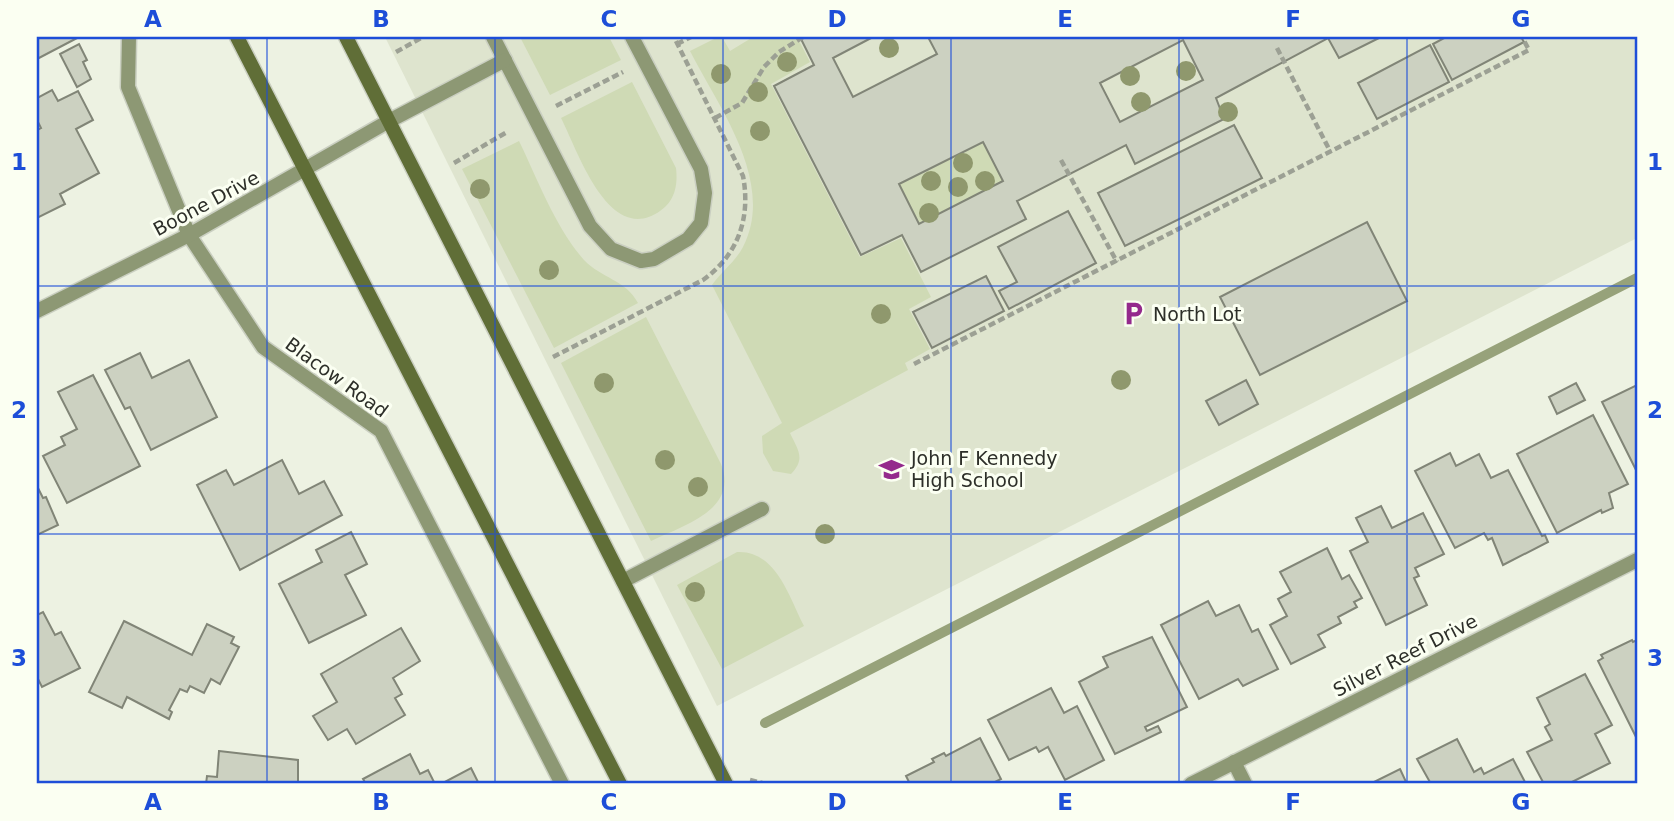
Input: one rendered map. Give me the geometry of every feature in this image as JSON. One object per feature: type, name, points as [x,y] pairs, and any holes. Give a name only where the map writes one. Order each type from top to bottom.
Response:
[{"type":"main road","name":"Blacow Road","points":[[237,37],[620,784]]},
{"type":"main road","points":[[346,37],[726,784]]},
{"type":"street","name":"Blacow Road","points":[[129,37],[128,87],[189,235],[263,347],[381,430],[562,784]]},
{"type":"street","points":[[493,37],[590,226],[611,249],[641,261],[654,259],[688,239],[701,223],[705,193],[701,169],[632,37]]},
{"type":"street","name":"Boone Drive","points":[[37,311],[189,235],[389,121],[505,60]]},
{"type":"street","points":[[623,581],[762,509]]},
{"type":"street","name":"Silver Reef Drive","points":[[1191,784],[1637,560]]},
{"type":"street","points":[[1234,762],[1245,784]]},
{"type":"path","points":[[396,52],[423,37]]},
{"type":"path","points":[[677,44],[691,37]]},
{"type":"path","points":[[715,118],[742,103],[764,67],[779,52],[803,37]]},
{"type":"path","points":[[914,364],[1529,50],[1522,37]]},
{"type":"path","points":[[1277,48],[1330,151]]},
{"type":"path","points":[[555,106],[625,71]]},
{"type":"path","points":[[454,163],[507,132]]},
{"type":"path","points":[[1061,160],[1117,262]]},
{"type":"shaded area","name":"John F Kennedy High School","points":[[385,37],[1637,37],[1637,238],[717,706]]},
{"type":"green space","points":[[520,37],[609,37],[621,60],[550,95]]},
{"type":"green space","points":[[722,37],[730,51],[753,37],[797,37],[810,62],[771,84],[860,257],[901,238],[931,297],[909,309],[930,349],[905,363],[908,370],[790,433],[798,449],[799,459],[791,474],[773,471],[763,453],[762,436],[782,423],[712,285],[743,247],[751,222],[753,197],[740,146],[690,51]]},
{"type":"green space","points":[[632,82],[677,174],[676,186],[669,202],[660,211],[642,219],[625,216],[611,206],[598,190],[561,118]]},
{"type":"green space","points":[[519,141],[548,203],[574,247],[591,266],[627,289],[638,303],[554,348],[462,169]]},
{"type":"green space","points":[[983,142],[1003,181],[919,224],[899,184]]},
{"type":"green space","points":[[646,317],[721,464],[725,480],[722,493],[705,514],[651,541],[561,363]]},
{"type":"green space","points":[[737,552],[750,553],[771,567],[780,577],[804,626],[722,669],[677,585]]},
{"type":"building","points":[[37,37],[79,37],[37,59]]},
{"type":"building","points":[[800,37],[873,37],[833,58],[853,97],[937,54],[928,37],[1381,37],[1339,58],[1328,38],[1216,98],[1224,119],[1135,164],[1126,145],[1017,201],[1026,219],[921,272],[902,235],[861,255],[774,86],[814,65]],"holes":[[[1183,40],[1203,80],[1120,122],[1100,83]],[[983,142],[1003,181],[919,224],[899,184]]]},
{"type":"building","points":[[1446,37],[1521,37],[1524,42],[1452,80],[1433,44]]},
{"type":"building","points":[[79,44],[87,60],[83,62],[91,79],[77,87],[60,54]]},
{"type":"building","points":[[1430,45],[1449,82],[1377,119],[1358,83]]},
{"type":"building","points":[[52,90],[58,101],[78,91],[93,120],[76,129],[99,173],[60,194],[65,204],[37,218],[37,130],[41,128],[37,120],[37,98]]},
{"type":"building","points":[[1234,125],[1262,178],[1125,246],[1098,193]]},
{"type":"building","points":[[1068,211],[1096,263],[1009,309],[999,291],[1017,282],[998,247]]},
{"type":"building","points":[[1367,222],[1407,301],[1260,375],[1220,297]]},
{"type":"building","points":[[986,276],[1004,311],[932,348],[913,312]]},
{"type":"building","points":[[140,353],[152,378],[189,360],[217,417],[151,450],[130,407],[125,409],[105,370]]},
{"type":"building","points":[[93,375],[140,466],[67,503],[43,456],[65,445],[61,437],[77,429],[58,392]]},
{"type":"building","points":[[1246,380],[1258,404],[1219,425],[1206,401]]},
{"type":"building","points":[[1576,383],[1585,400],[1557,414],[1549,397]]},
{"type":"building","points":[[1637,385],[1637,472],[1602,402]]},
{"type":"building","points":[[1593,415],[1628,484],[1609,493],[1613,508],[1602,513],[1601,510],[1557,533],[1517,454]]},
{"type":"building","points":[[1450,453],[1456,466],[1479,454],[1491,478],[1508,470],[1542,536],[1545,535],[1548,542],[1503,565],[1492,538],[1488,540],[1484,533],[1455,548],[1415,471]]},
{"type":"building","points":[[282,460],[299,494],[324,481],[342,515],[240,570],[197,485],[226,470],[234,485]]},
{"type":"building","points":[[37,486],[43,498],[46,497],[58,525],[37,535]]},
{"type":"building","points":[[1381,506],[1392,528],[1423,513],[1444,554],[1415,568],[1419,576],[1414,578],[1427,605],[1386,625],[1350,551],[1368,542],[1356,518]]},
{"type":"building","points":[[351,532],[367,564],[345,575],[366,615],[309,643],[279,584],[322,562],[316,550]]},
{"type":"building","points":[[1327,548],[1342,579],[1349,575],[1362,598],[1354,602],[1357,607],[1338,617],[1341,623],[1318,635],[1325,647],[1291,664],[1270,625],[1287,616],[1278,599],[1291,592],[1280,572]]},
{"type":"building","points":[[1208,601],[1216,616],[1239,605],[1252,632],[1258,629],[1278,669],[1243,686],[1238,679],[1199,699],[1161,625]]},
{"type":"building","points":[[43,612],[55,635],[61,632],[80,668],[42,687],[37,677],[37,615]]},
{"type":"building","points":[[124,621],[192,655],[207,624],[234,637],[231,643],[239,647],[220,684],[211,679],[204,693],[190,686],[187,692],[180,689],[169,710],[172,712],[169,719],[127,697],[122,708],[89,692]]},
{"type":"building","points":[[401,628],[420,661],[393,678],[402,694],[395,698],[405,715],[356,744],[347,729],[328,740],[313,716],[337,702],[321,674]]},
{"type":"building","points":[[1152,637],[1187,707],[1145,727],[1147,731],[1158,726],[1161,732],[1115,754],[1079,682],[1108,667],[1103,657]]},
{"type":"building","points":[[1637,640],[1637,739],[1598,661],[1603,658],[1601,655]]},
{"type":"building","points":[[1585,674],[1612,725],[1595,734],[1610,763],[1568,784],[1544,784],[1527,752],[1552,740],[1545,727],[1550,724],[1537,698]]},
{"type":"building","points":[[1051,688],[1064,713],[1077,706],[1104,760],[1065,780],[1048,747],[1039,752],[1036,747],[1009,760],[988,720]]},
{"type":"building","points":[[980,738],[1001,779],[991,784],[910,784],[906,776],[934,762],[932,759],[944,753],[946,756]]},
{"type":"building","points":[[1457,739],[1474,772],[1481,768],[1484,774],[1513,759],[1526,784],[1431,784],[1417,759]]},
{"type":"building","points":[[219,751],[298,760],[298,784],[206,784],[207,776],[217,777]]},
{"type":"building","points":[[410,754],[420,774],[428,770],[435,784],[366,784],[363,779]]},
{"type":"building","points":[[471,768],[479,784],[441,784]]},
{"type":"building","points":[[1400,769],[1407,784],[1370,784]]},
{"type":"waterway","points":[[765,723],[1637,278]]},
{"type":"place","name":"North Lot","points":[[1133,314]]},
{"type":"place","name":"John F Kennedy High School","points":[[891,469]]}]
